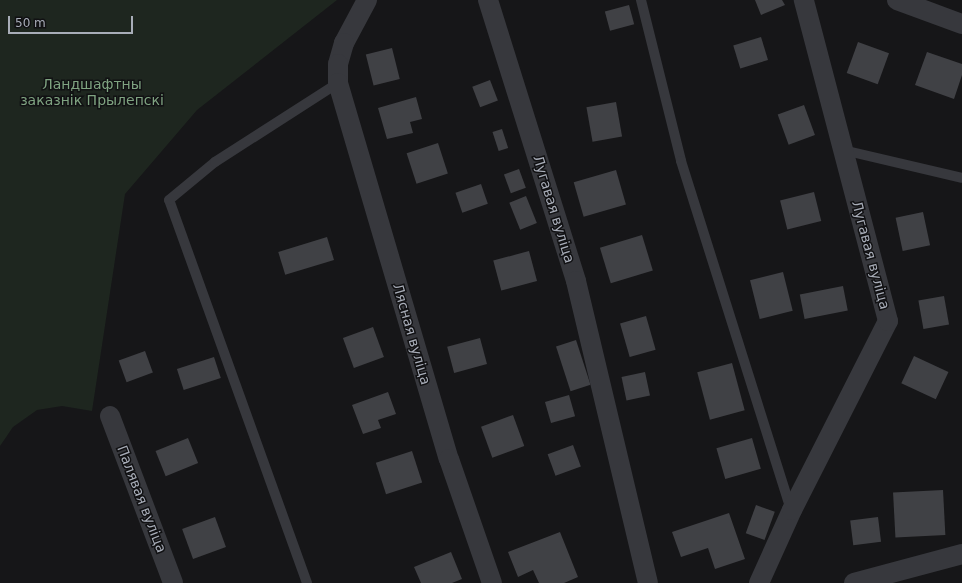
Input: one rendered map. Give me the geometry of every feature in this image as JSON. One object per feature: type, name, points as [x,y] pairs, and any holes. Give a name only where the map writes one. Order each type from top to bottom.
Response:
[{"type":"street","name":"Лясная вуліца","points":[[367,0],[344,43],[338,64],[338,83],[449,459],[492,583]]},
{"type":"street","name":"Лугавая вуліца","points":[[488,0],[576,281],[648,583]]},
{"type":"street","name":"Лугавая вуліца","points":[[759,583],[792,510],[888,321],[804,0]]},
{"type":"street","points":[[897,0],[962,24]]},
{"type":"street","name":"Палявая вуліца","points":[[110,416],[173,583]]},
{"type":"street","points":[[854,583],[962,554]]},
{"type":"lane","points":[[641,0],[681,161],[792,510]]},
{"type":"lane","points":[[307,583],[169,200],[215,162],[338,83]]},
{"type":"lane","points":[[843,150],[962,178]]},
{"type":"green space","name":"Ландшафтны заказнік Прылепскі","points":[[0,0],[337,0],[197,110],[125,194],[92,411],[62,406],[37,410],[13,427],[0,446]]},
{"type":"building","points":[[755,0],[782,0],[785,5],[761,15]]},
{"type":"building","points":[[629,5],[634,24],[610,31],[605,11]]},
{"type":"building","points":[[761,37],[768,60],[740,68],[733,45]]},
{"type":"building","points":[[858,42],[889,53],[878,84],[847,73]]},
{"type":"building","points":[[392,48],[400,79],[374,86],[366,55]]},
{"type":"building","points":[[927,52],[962,64],[962,75],[954,99],[915,85]]},
{"type":"building","points":[[490,80],[498,101],[480,107],[472,87]]},
{"type":"building","points":[[416,97],[422,119],[410,122],[413,133],[387,139],[378,108]]},
{"type":"building","points":[[616,102],[622,136],[593,142],[586,107]]},
{"type":"building","points":[[804,105],[815,135],[789,145],[778,115]]},
{"type":"building","points":[[502,129],[508,148],[499,151],[492,132]]},
{"type":"building","points":[[438,143],[448,173],[417,184],[407,153]]},
{"type":"building","points":[[519,169],[526,188],[511,193],[504,174]]},
{"type":"building","points":[[616,170],[626,205],[584,217],[574,182]]},
{"type":"building","points":[[481,184],[488,204],[462,213],[455,193]]},
{"type":"building","points":[[814,192],[821,221],[787,230],[780,200]]},
{"type":"building","points":[[526,196],[537,223],[520,230],[509,203]]},
{"type":"building","points":[[923,212],[930,245],[903,251],[896,218]]},
{"type":"building","points":[[642,235],[653,270],[611,283],[600,248]]},
{"type":"building","points":[[327,237],[334,260],[285,275],[278,252]]},
{"type":"building","points":[[529,251],[537,281],[501,291],[493,261]]},
{"type":"building","points":[[783,272],[793,311],[760,319],[750,280]]},
{"type":"building","points":[[843,286],[848,311],[805,319],[800,294]]},
{"type":"building","points":[[944,296],[949,325],[923,329],[918,301]]},
{"type":"building","points":[[646,316],[656,350],[630,357],[620,323]]},
{"type":"building","points":[[373,327],[384,357],[354,368],[343,338]]},
{"type":"building","points":[[480,338],[487,364],[454,373],[447,347]]},
{"type":"building","points":[[576,340],[591,385],[571,391],[556,346]]},
{"type":"building","points":[[145,351],[153,373],[127,382],[119,361]]},
{"type":"building","points":[[914,356],[948,372],[936,399],[901,383]]},
{"type":"building","points":[[214,357],[221,378],[184,390],[177,369]]},
{"type":"building","points":[[732,363],[745,410],[710,420],[697,372]]},
{"type":"building","points":[[645,372],[650,395],[627,400],[622,377]]},
{"type":"building","points":[[388,392],[396,414],[378,420],[381,428],[363,434],[352,405]]},
{"type":"building","points":[[569,395],[575,416],[551,423],[545,402]]},
{"type":"building","points":[[513,415],[524,446],[492,458],[481,427]]},
{"type":"building","points":[[188,438],[198,463],[166,476],[156,451]]},
{"type":"building","points":[[752,438],[761,469],[725,479],[716,448]]},
{"type":"building","points":[[573,445],[581,467],[555,476],[548,454]]},
{"type":"building","points":[[412,451],[422,482],[386,494],[376,463]]},
{"type":"building","points":[[943,490],[945,535],[895,538],[893,493]]},
{"type":"building","points":[[756,505],[775,512],[765,540],[746,533]]},
{"type":"building","points":[[729,513],[745,559],[715,569],[708,548],[681,557],[672,532]]},
{"type":"building","points":[[215,517],[226,547],[193,559],[182,529]]},
{"type":"building","points":[[878,517],[881,542],[853,545],[850,520]]},
{"type":"building","points":[[560,532],[578,577],[564,583],[539,583],[533,570],[518,577],[508,552]]},
{"type":"building","points":[[451,552],[462,579],[452,583],[421,583],[414,567]]}]
